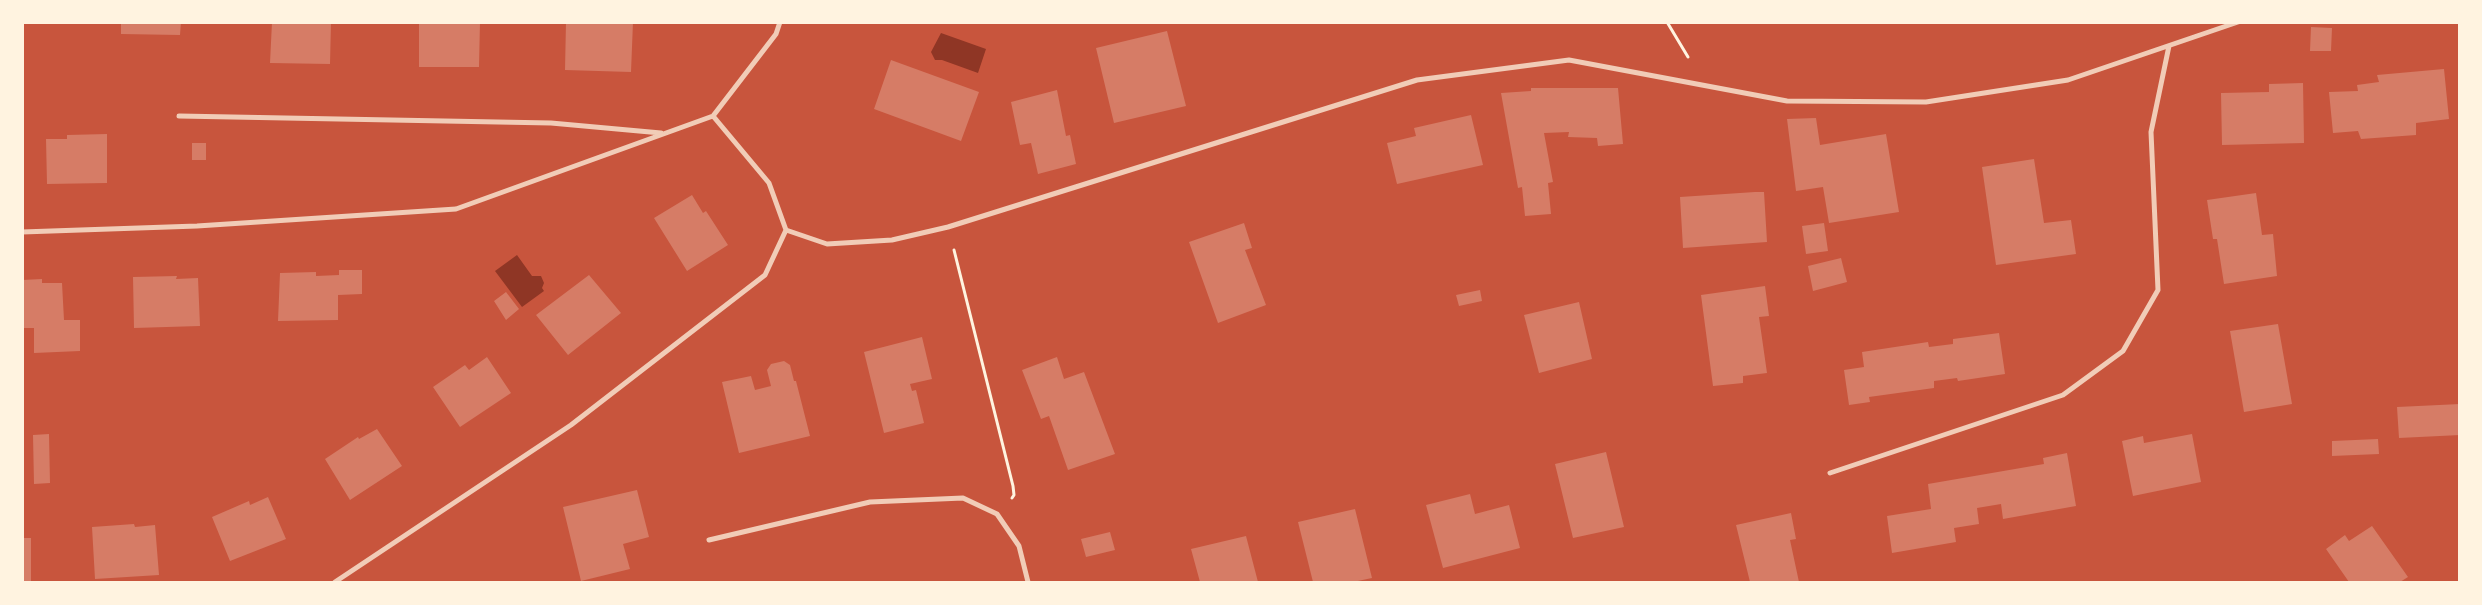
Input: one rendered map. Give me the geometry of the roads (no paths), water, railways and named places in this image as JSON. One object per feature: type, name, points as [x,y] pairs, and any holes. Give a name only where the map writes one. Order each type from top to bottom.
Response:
[{"type":"street","points":[[22,232],[197,226],[456,209],[713,116],[776,34],[780,22]]},
{"type":"street","points":[[786,230],[827,244],[892,240],[948,227],[1417,80],[1569,60],[1707,88],[1787,101],[1926,102],[2068,80],[2238,22]]},
{"type":"street","points":[[1830,473],[2063,395],[2123,351],[2158,290],[2151,132],[2169,46]]},
{"type":"street","points":[[179,116],[551,122],[662,133]]},
{"type":"street","points":[[335,582],[571,425],[765,275],[786,230],[769,183],[713,116]]},
{"type":"street","points":[[709,540],[870,502],[963,498],[997,514],[1019,546],[1028,582]]}]
